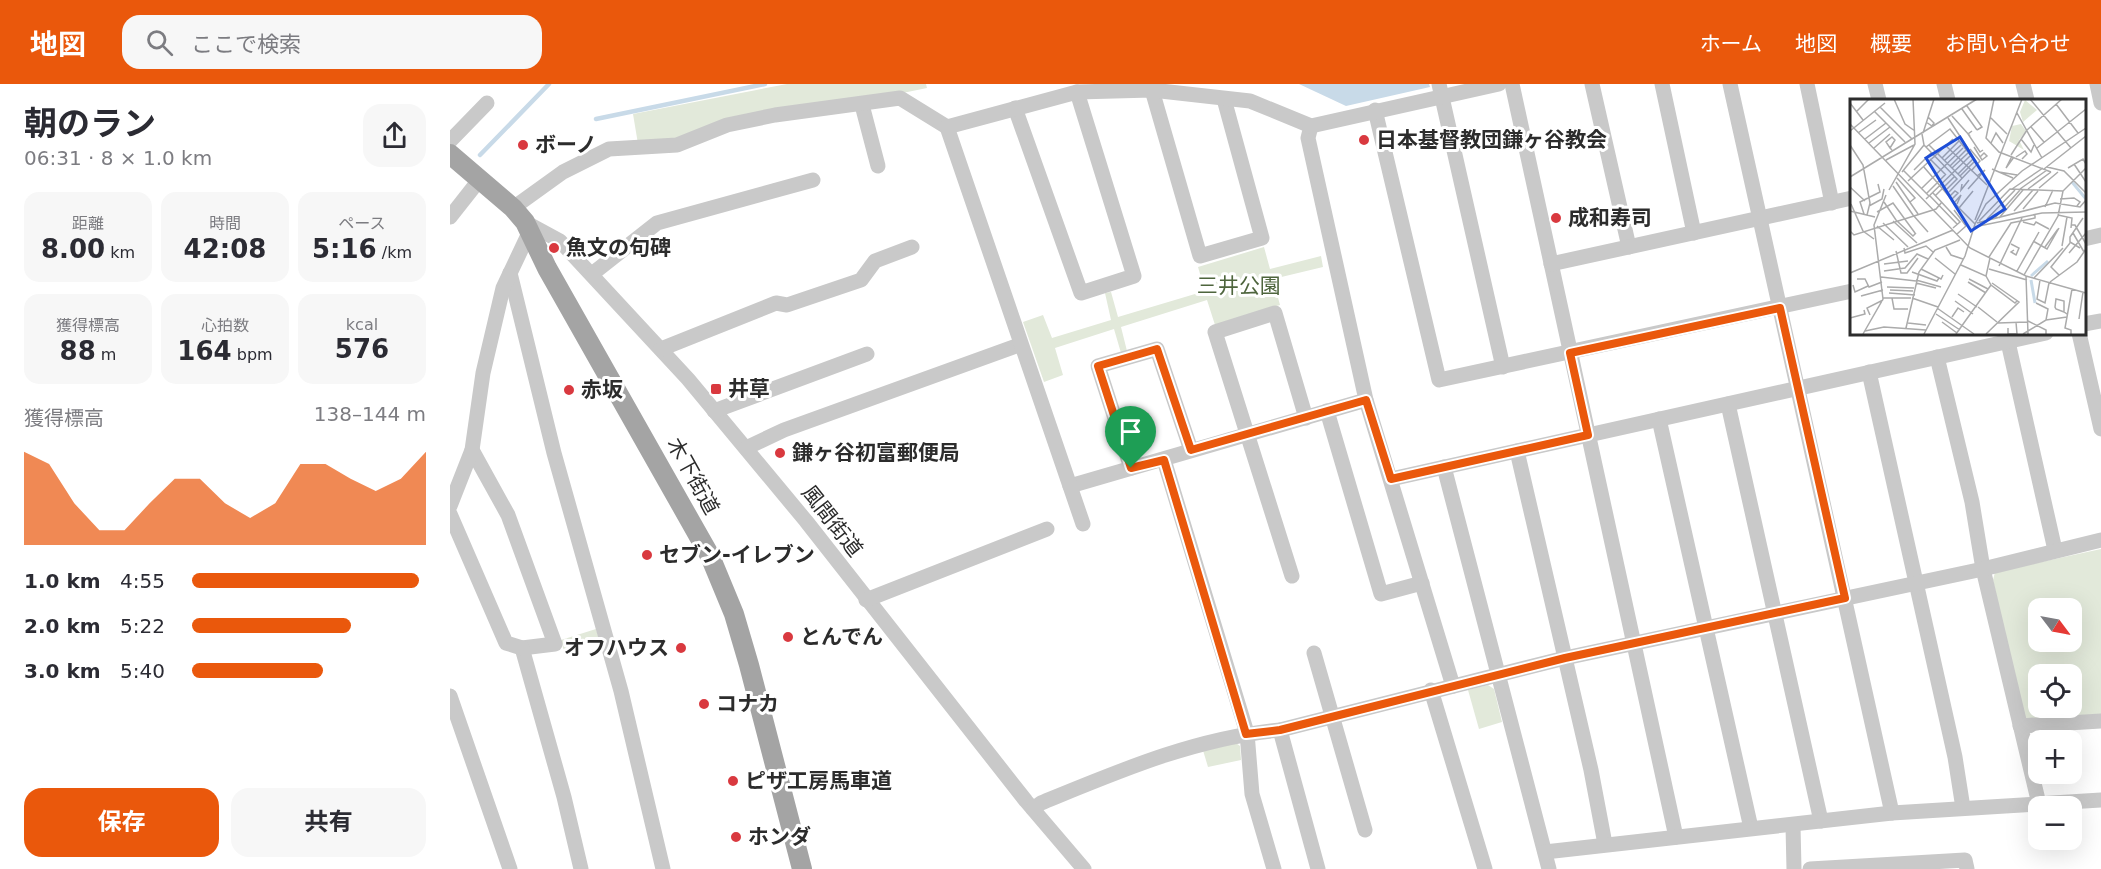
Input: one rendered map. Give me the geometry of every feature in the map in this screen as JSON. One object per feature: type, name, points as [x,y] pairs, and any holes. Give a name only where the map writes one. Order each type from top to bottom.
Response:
[{"type":"main road","name":"木下街道","points":[[450,154],[523,220],[547,268],[710,556],[734,614],[749,665],[802,869]]},
{"type":"street","points":[[946,127],[1077,92],[1152,90],[1250,101],[1311,126],[1440,91],[1499,84]]},
{"type":"street","points":[[1512,84],[1676,837]]},
{"type":"street","points":[[1592,84],[1629,247]]},
{"type":"street","points":[[1662,84],[1694,233]]},
{"type":"street","points":[[1730,84],[1892,813]]},
{"type":"street","points":[[1807,84],[1832,203]]},
{"type":"street","points":[[1875,84],[1879,99]]},
{"type":"street","points":[[1944,84],[1948,99]]},
{"type":"street","points":[[2024,84],[2027,99]]},
{"type":"street","points":[[2097,84],[2101,103]]},
{"type":"street","points":[[1152,90],[1200,256],[1262,238],[1224,99]]},
{"type":"street","points":[[1440,91],[1503,367]]},
{"type":"street","points":[[1015,108],[1081,293],[1134,276],[1077,92]]},
{"type":"street","points":[[450,506],[472,450],[485,364],[503,288],[510,273],[523,220],[563,172],[609,150],[677,145],[727,125],[775,115],[862,105],[900,98],[946,127],[1083,524]]},
{"type":"street","points":[[450,141],[487,103]]},
{"type":"street","points":[[862,105],[878,166]]},
{"type":"street","points":[[1375,110],[1439,380],[1850,291]]},
{"type":"street","points":[[1311,126],[1308,138],[1366,400],[1453,686]]},
{"type":"street","points":[[450,217],[480,179]]},
{"type":"street","points":[[592,274],[657,223],[813,180]]},
{"type":"street","points":[[1551,264],[1850,198]]},
{"type":"street","name":"風間街道","points":[[523,220],[560,241],[661,349],[806,521],[866,600],[1084,869]]},
{"type":"street","points":[[2086,239],[2101,235]]},
{"type":"street","points":[[661,349],[776,303],[787,304],[861,280],[875,261],[912,247]]},
{"type":"street","points":[[510,273],[554,453],[621,691],[663,869]]},
{"type":"street","points":[[1292,576],[1215,332],[1275,313],[1306,418]]},
{"type":"street","points":[[2086,324],[2101,321]]},
{"type":"street","points":[[1391,479],[2042,334]]},
{"type":"street","points":[[2079,334],[2101,429]]},
{"type":"street","points":[[2008,342],[2055,550]]},
{"type":"street","points":[[746,448],[795,426],[1020,345]]},
{"type":"street","points":[[1131,468],[1098,366],[1157,349],[1191,450]]},
{"type":"street","points":[[714,411],[867,354]]},
{"type":"street","points":[[1937,357],[1972,502],[1983,569],[2037,796]]},
{"type":"street","points":[[1869,372],[1955,757],[1963,808]]},
{"type":"street","points":[[1070,486],[1366,400]]},
{"type":"street","points":[[1728,404],[1821,821]]},
{"type":"street","points":[[1327,411],[1381,594],[1422,583]]},
{"type":"street","points":[[1659,419],[1751,828]]},
{"type":"street","points":[[450,514],[506,643],[522,648],[555,644],[508,515],[472,450]]},
{"type":"street","points":[[1517,451],[1591,770],[1605,844]]},
{"type":"street","points":[[1164,460],[1246,734],[1252,794],[1274,869]]},
{"type":"street","points":[[1444,467],[1549,869]]},
{"type":"street","points":[[866,600],[1047,529]]},
{"type":"street","points":[[1034,809],[1041,803],[1110,774],[1189,746],[1246,734],[1280,730],[1565,658],[1983,569],[2101,540]]},
{"type":"street","points":[[522,648],[564,797],[581,869]]},
{"type":"street","points":[[1314,653],[1365,830]]},
{"type":"street","points":[[1431,690],[1485,869]]},
{"type":"street","points":[[450,696],[510,869]]},
{"type":"street","points":[[2020,726],[2101,721]]},
{"type":"street","points":[[1280,730],[1318,869]]},
{"type":"street","points":[[2082,801],[2101,800]]},
{"type":"street","points":[[1545,852],[1892,813],[2028,805]]},
{"type":"street","points":[[1793,825],[1794,869]]},
{"type":"street","points":[[1810,869],[1965,860],[1967,869]]},
{"type":"green space","points":[[787,84],[926,84],[927,88],[702,134],[638,144],[633,114]]},
{"type":"green space","name":"三井公園","points":[[1264,247],[1270,269],[1321,256],[1323,267],[1273,279],[1280,305],[1215,325],[1207,300],[1121,327],[1127,351],[1121,353],[1114,329],[1055,348],[1063,375],[1044,382],[1023,322],[1043,315],[1052,338],[1111,320],[1105,293],[1111,292],[1118,317],[1205,291],[1198,267]]},
{"type":"green space","points":[[2101,549],[2101,714],[2082,716],[2082,664],[2028,664],[2028,718],[2053,718],[2029,720],[2023,717],[1993,580],[1995,572]]},
{"type":"green space","points":[[596,629],[599,639],[564,651],[561,640]]},
{"type":"green space","points":[[1488,685],[1494,689],[1502,722],[1479,729],[1468,690]]},
{"type":"green space","points":[[1236,743],[1240,746],[1241,760],[1208,767],[1202,747]]},
{"type":"water","points":[[1299,84],[1429,84],[1430,87],[1346,106]]},
{"type":"waterway","points":[[480,155],[549,84]]},
{"type":"waterway","points":[[596,119],[765,84]]},
{"type":"place","name":"日本基督教団鎌ヶ谷教会","points":[[1364,140]]},
{"type":"place","name":"ボーノ","points":[[523,145]]},
{"type":"place","name":"成和寿司","points":[[1556,218]]},
{"type":"place","name":"魚文の句碑","points":[[554,248]]},
{"type":"place","name":"井草","points":[[716,389]]},
{"type":"place","name":"赤坂","points":[[569,390]]},
{"type":"place","name":"鎌ヶ谷初富郵便局","points":[[780,453]]},
{"type":"place","name":"セブン-イレブン","points":[[647,555]]},
{"type":"place","name":"とんでん","points":[[788,637]]},
{"type":"place","name":"オフハウス","points":[[681,648]]},
{"type":"place","name":"コナカ","points":[[704,704]]},
{"type":"place","name":"ピザ工房馬車道","points":[[733,781]]},
{"type":"place","name":"ホンダ","points":[[736,837]]},
{"type":"route","points":[[1780,308],[1845,598],[1565,658],[1280,730],[1246,734],[1164,460],[1131,468],[1098,366],[1157,349],[1191,450],[1247,436],[1366,400],[1391,479],[1588,435],[1570,353],[1780,308]]}]
